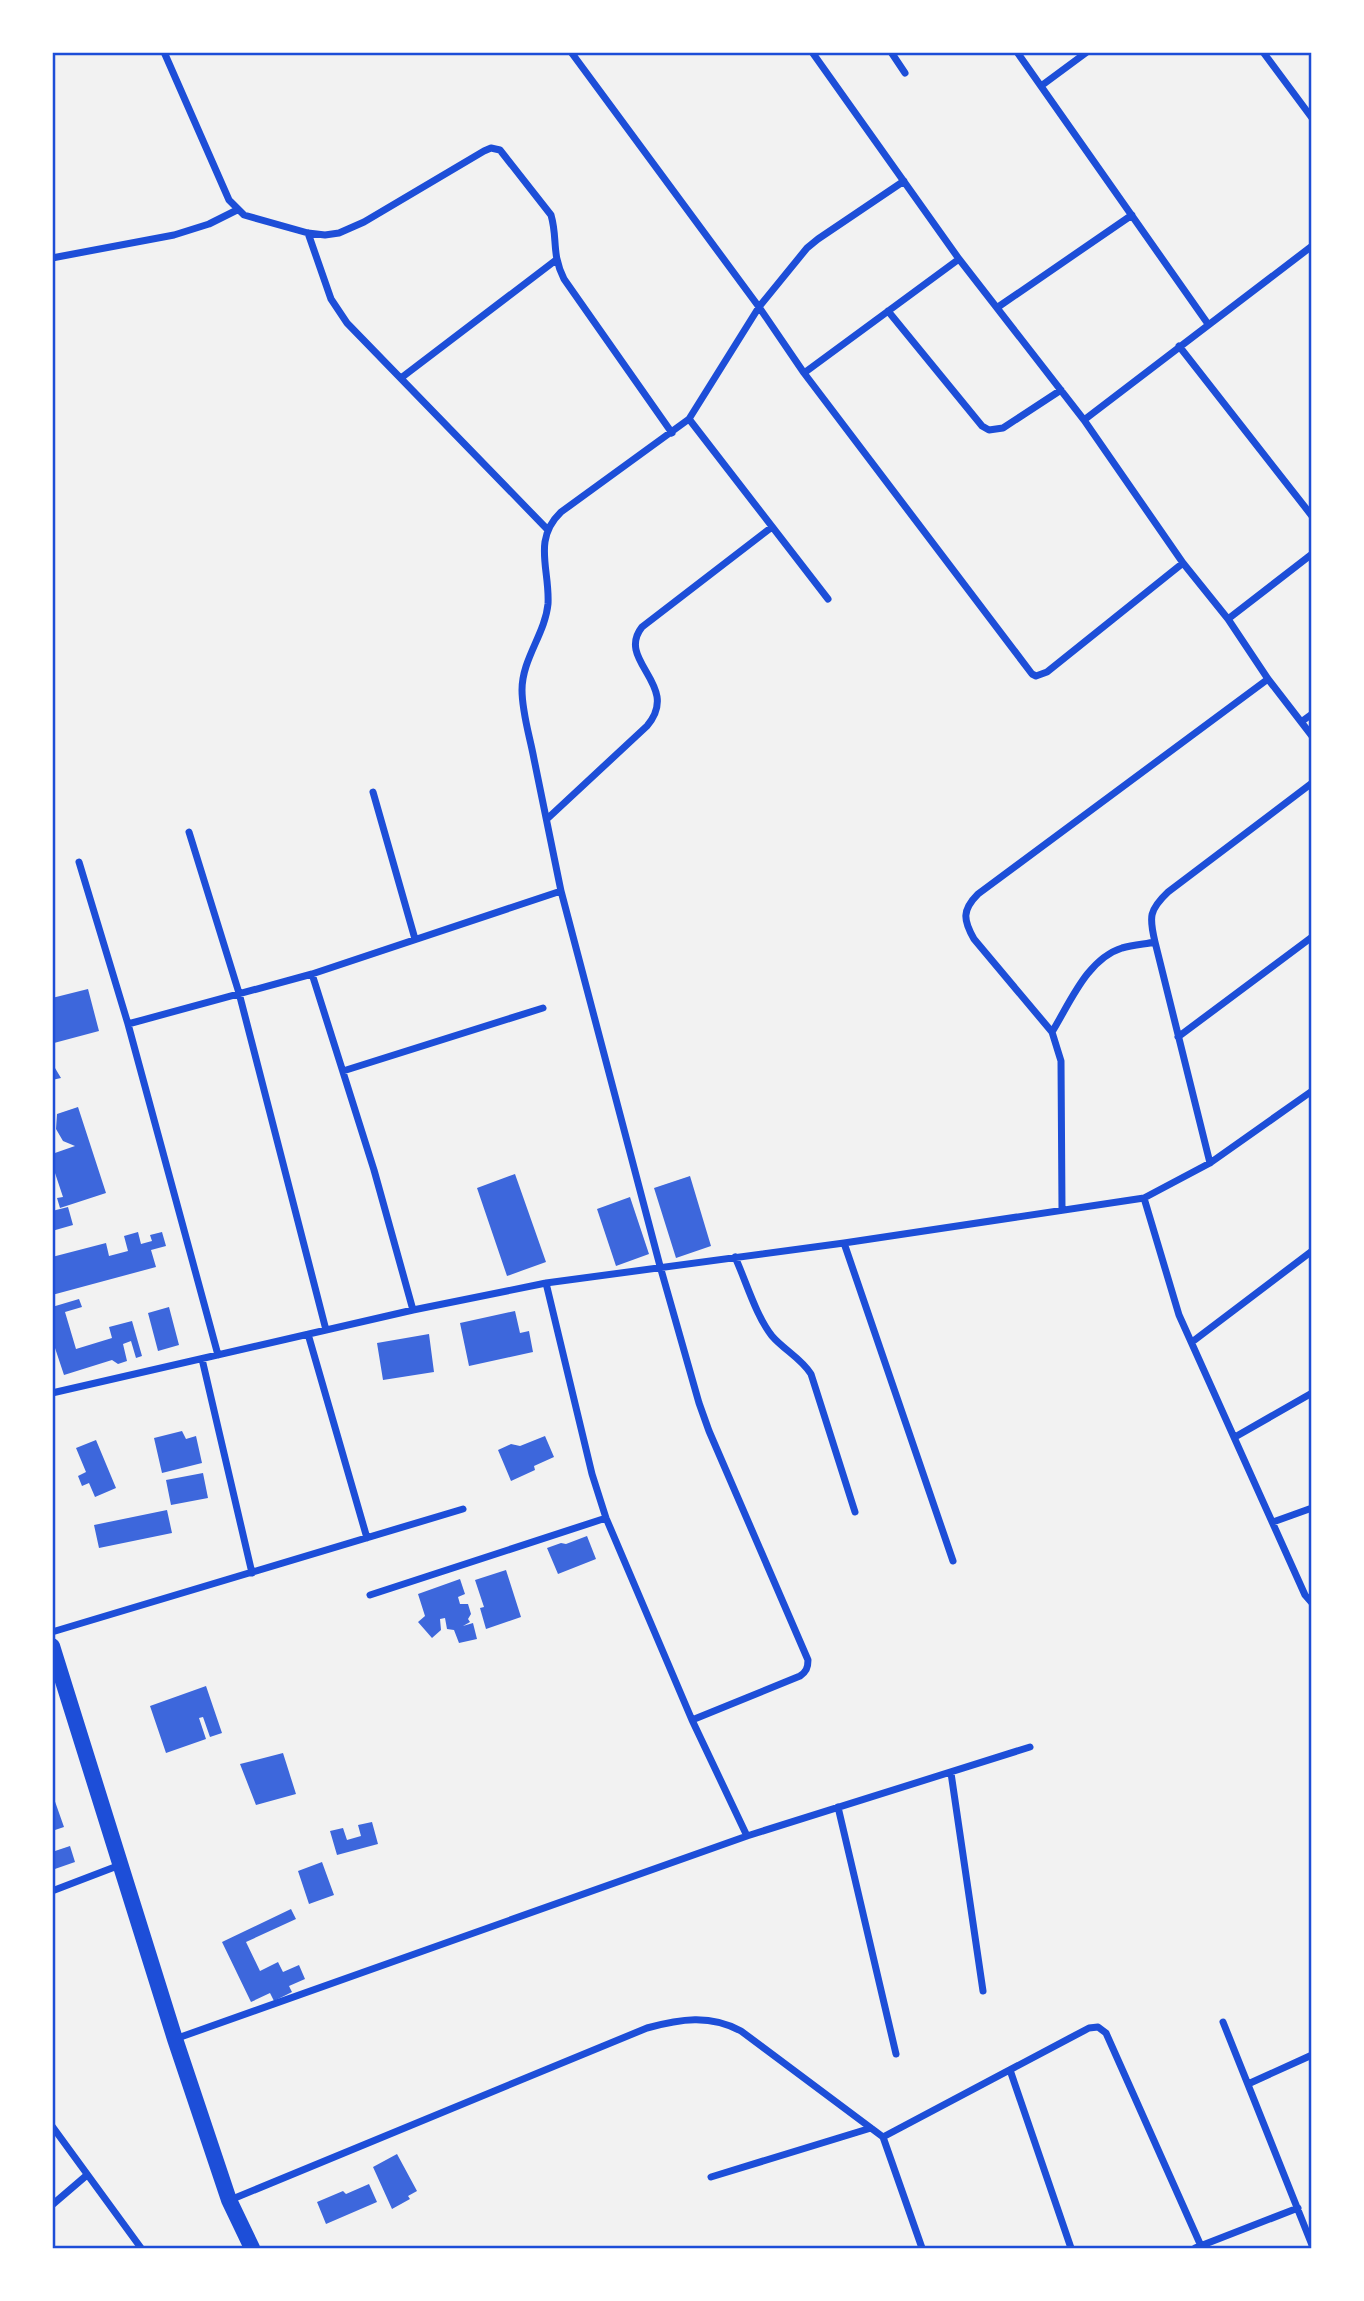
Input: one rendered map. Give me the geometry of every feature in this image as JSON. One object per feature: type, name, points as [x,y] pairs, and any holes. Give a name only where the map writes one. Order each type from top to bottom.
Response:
[{"type":"main road","points":[[52,1646],[175,2039],[229,2200],[252,2248]]},
{"type":"street","points":[[164,52],[229,200],[244,215],[307,233],[325,235],[350,230],[484,151],[495,149],[506,156],[551,215],[556,260],[564,279],[672,433]]},
{"type":"street","points":[[571,52],[759,307],[804,373],[1032,674],[1036,676],[1047,672],[1183,563]]},
{"type":"street","points":[[813,52],[959,259],[1084,420],[1183,563],[1228,619],[1311,736]]},
{"type":"street","points":[[891,52],[905,73]]},
{"type":"street","points":[[1017,52],[1209,324]]},
{"type":"street","points":[[1041,86],[1087,52]]},
{"type":"street","points":[[1263,52],[1311,118]]},
{"type":"street","points":[[691,1720],[800,1676],[808,1667],[808,1660],[709,1431],[660,1266],[561,891],[522,690],[529,656],[547,609],[549,590],[544,551],[547,529],[561,512],[689,419],[759,307],[807,248],[904,181]]},
{"type":"street","points":[[52,258],[183,232],[209,224],[237,210]]},
{"type":"street","points":[[998,307],[1132,215]]},
{"type":"street","points":[[307,233],[331,299],[347,323],[547,529]]},
{"type":"street","points":[[1084,420],[1311,246]]},
{"type":"street","points":[[804,373],[959,259]]},
{"type":"street","points":[[401,378],[556,260]]},
{"type":"street","points":[[888,311],[982,426],[989,430],[1003,428],[1061,390]]},
{"type":"street","points":[[1179,346],[1311,516]]},
{"type":"street","points":[[689,419],[828,599]]},
{"type":"street","points":[[547,819],[647,726],[657,712],[658,697],[637,653],[634,644],[636,634],[772,527]]},
{"type":"street","points":[[1228,619],[1311,554]]},
{"type":"street","points":[[1062,1209],[1061,1061],[1052,1032],[974,939],[965,919],[969,903],[1269,679]]},
{"type":"street","points":[[1301,722],[1311,714]]},
{"type":"street","points":[[1210,1163],[1155,942],[1151,916],[1160,899],[1311,783]]},
{"type":"street","points":[[373,792],[415,939]]},
{"type":"street","points":[[189,832],[239,993],[326,1330]]},
{"type":"street","points":[[79,862],[128,1024],[218,1355]]},
{"type":"street","points":[[128,1024],[312,974],[561,891]]},
{"type":"street","points":[[1178,1037],[1311,937]]},
{"type":"street","points":[[1052,1032],[1092,968],[1102,958],[1122,948],[1155,942]]},
{"type":"street","points":[[312,974],[374,1170],[413,1310]]},
{"type":"street","points":[[343,1071],[543,1008]]},
{"type":"street","points":[[52,1393],[413,1310],[547,1283],[844,1243],[1144,1198],[1210,1163],[1311,1091]]},
{"type":"street","points":[[1144,1198],[1179,1315],[1305,1595],[1311,1603]]},
{"type":"street","points":[[844,1243],[953,1561]]},
{"type":"street","points":[[1192,1342],[1311,1251]]},
{"type":"street","points":[[735,1257],[766,1328],[811,1374],[855,1512]]},
{"type":"street","points":[[547,1283],[592,1474],[606,1518],[691,1720],[747,1836]]},
{"type":"street","points":[[308,1334],[367,1538]]},
{"type":"street","points":[[202,1359],[252,1573]]},
{"type":"street","points":[[1235,1437],[1311,1393]]},
{"type":"street","points":[[1273,1522],[1311,1508]]},
{"type":"street","points":[[52,1632],[463,1509]]},
{"type":"street","points":[[370,1595],[606,1518]]},
{"type":"street","points":[[175,2039],[747,1836],[1030,1747]]},
{"type":"street","points":[[951,1773],[984,1991]]},
{"type":"street","points":[[838,1807],[896,2054]]},
{"type":"street","points":[[52,1891],[121,1864]]},
{"type":"street","points":[[229,2200],[647,2028],[690,2019],[718,2021],[741,2031],[883,2137],[922,2247],[910,2249]]},
{"type":"street","points":[[1223,2022],[1311,2245]]},
{"type":"street","points":[[883,2137],[1089,2028],[1098,2027],[1103,2030],[1198,2247],[1298,2208]]},
{"type":"street","points":[[1248,2084],[1311,2055]]},
{"type":"street","points":[[1010,2070],[1071,2249]]},
{"type":"street","points":[[52,2126],[142,2249]]},
{"type":"street","points":[[712,2177],[871,2128]]},
{"type":"street","points":[[52,2205],[87,2175]]},
{"type":"building","points":[[88,989],[99,1031],[54,1043],[52,998]]},
{"type":"building","points":[[52,1063],[61,1078],[52,1080]]},
{"type":"building","points":[[78,1107],[106,1193],[60,1208],[57,1198],[63,1197],[52,1164],[52,1154],[75,1146],[63,1141],[56,1129],[57,1114]]},
{"type":"building","points":[[515,1174],[546,1262],[507,1276],[477,1188]]},
{"type":"building","points":[[690,1176],[711,1246],[676,1258],[654,1188]]},
{"type":"building","points":[[630,1197],[649,1254],[616,1266],[597,1209]]},
{"type":"building","points":[[68,1207],[73,1225],[52,1231],[52,1211]]},
{"type":"building","points":[[138,1232],[141,1244],[152,1241],[150,1235],[162,1232],[166,1246],[151,1250],[156,1267],[52,1295],[52,1257],[106,1243],[109,1256],[128,1251],[124,1236]]},
{"type":"building","points":[[79,1299],[82,1307],[65,1312],[76,1349],[112,1338],[109,1327],[132,1321],[142,1356],[136,1358],[131,1341],[123,1344],[127,1361],[118,1364],[112,1360],[64,1375],[52,1339],[52,1307]]},
{"type":"building","points":[[169,1307],[179,1345],[158,1351],[148,1313]]},
{"type":"building","points":[[515,1311],[520,1333],[529,1331],[533,1352],[469,1366],[460,1323]]},
{"type":"building","points":[[429,1334],[434,1372],[383,1380],[377,1343]]},
{"type":"building","points":[[182,1431],[186,1439],[196,1436],[202,1463],[162,1473],[154,1438]]},
{"type":"building","points":[[545,1436],[554,1457],[511,1481],[498,1450],[511,1444],[520,1446]]},
{"type":"building","points":[[96,1440],[116,1488],[95,1497],[89,1483],[82,1486],[78,1476],[86,1472],[76,1448]]},
{"type":"building","points":[[203,1473],[208,1498],[171,1505],[166,1480]]},
{"type":"building","points":[[167,1510],[172,1533],[99,1548],[94,1525]]},
{"type":"building","points":[[587,1536],[596,1559],[558,1574],[547,1548]]},
{"type":"building","points":[[506,1570],[521,1617],[486,1629],[480,1608],[484,1607],[475,1580]]},
{"type":"building","points":[[460,1579],[465,1594],[458,1597],[460,1604],[468,1604],[471,1614],[468,1619],[470,1622],[463,1626],[473,1623],[477,1639],[459,1643],[454,1630],[447,1629],[445,1618],[440,1619],[441,1630],[432,1638],[418,1622],[425,1616],[418,1594]]},
{"type":"building","points":[[206,1686],[222,1733],[210,1737],[203,1717],[199,1718],[206,1739],[166,1753],[150,1706]]},
{"type":"building","points":[[283,1753],[296,1794],[256,1805],[240,1764]]},
{"type":"building","points":[[52,1793],[64,1827],[52,1831]]},
{"type":"building","points":[[372,1822],[378,1844],[337,1855],[330,1831],[343,1828],[347,1840],[361,1836],[358,1825]]},
{"type":"building","points":[[70,1846],[75,1862],[52,1870],[52,1852]]},
{"type":"building","points":[[322,1862],[334,1895],[309,1904],[298,1871]]},
{"type":"building","points":[[291,1909],[296,1919],[246,1942],[260,1971],[278,1962],[283,1972],[299,1965],[305,1979],[289,1986],[292,1992],[274,2001],[270,1993],[251,2002],[222,1942]]},
{"type":"building","points":[[397,2154],[417,2191],[408,2196],[410,2199],[392,2209],[373,2167]]},
{"type":"building","points":[[369,2184],[377,2202],[326,2224],[317,2202]]}]
